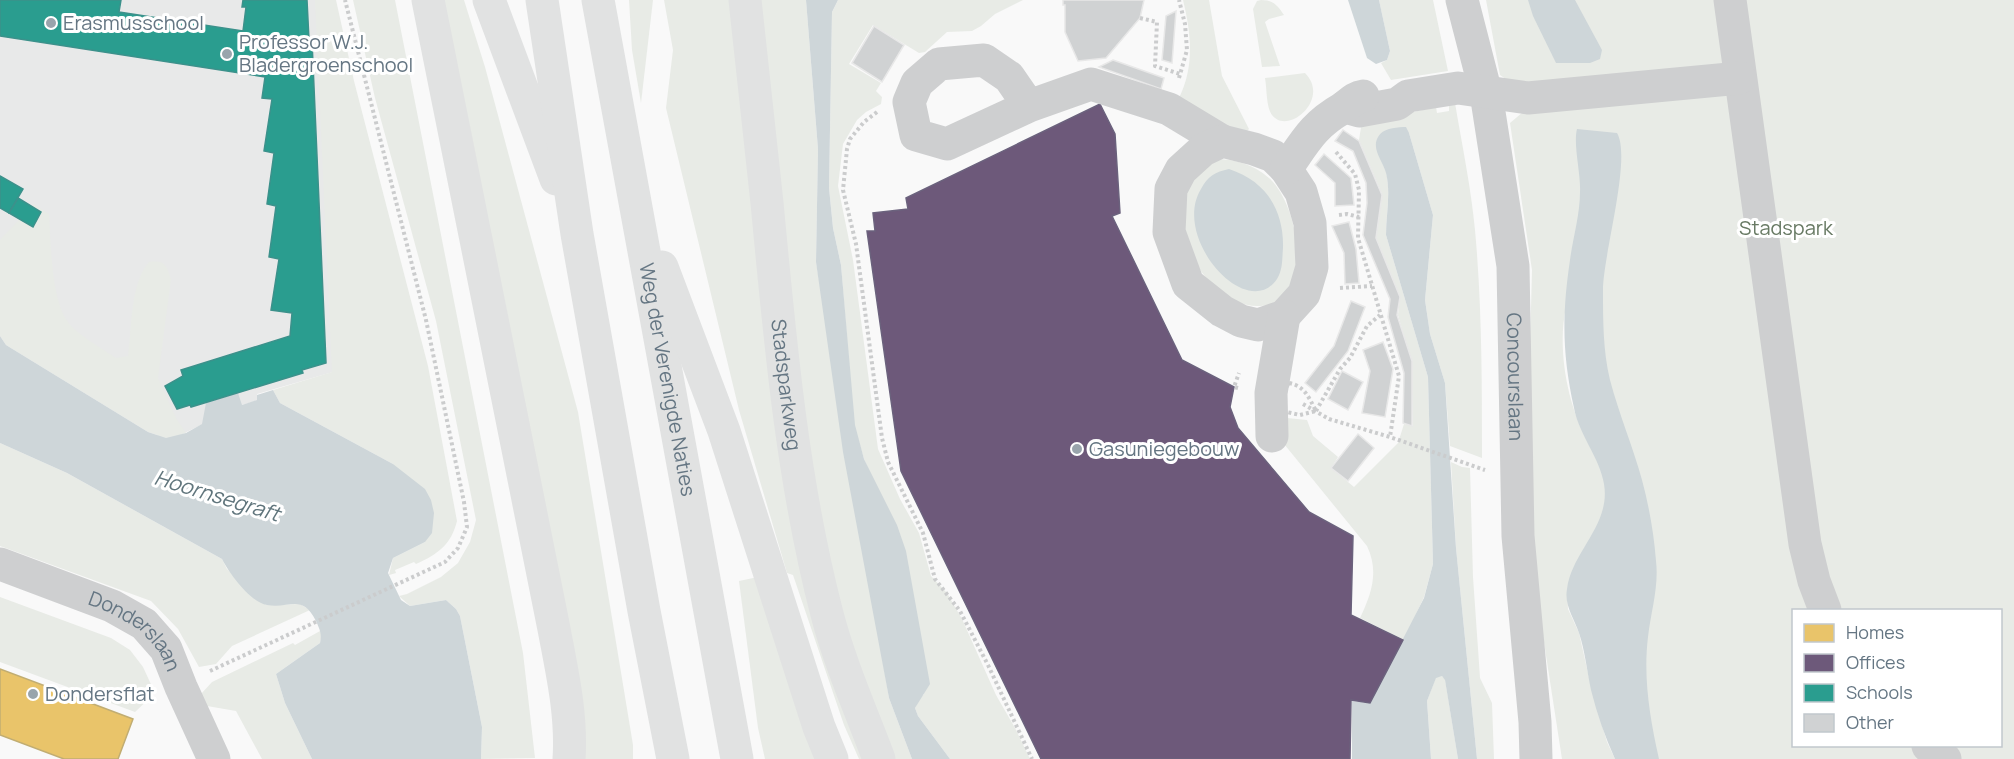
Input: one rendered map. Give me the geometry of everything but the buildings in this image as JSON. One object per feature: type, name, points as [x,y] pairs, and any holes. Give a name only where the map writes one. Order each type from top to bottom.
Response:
[{"type":"main road","points":[[428,0],[554,629],[571,739],[569,759]]},
{"type":"main road","points":[[489,0],[577,234]]},
{"type":"main road","points":[[542,0],[577,234],[644,611],[673,759]]},
{"type":"main road","name":"Weg der Verenigde Naties","points":[[598,0],[737,759]]},
{"type":"main road","name":"Stadsparkweg","points":[[745,0],[767,202],[775,308],[798,471],[827,614],[843,666],[879,759]]},
{"type":"main road","points":[[631,187],[724,431],[819,727],[832,759]]},
{"type":"street","name":"Concourslaan","points":[[1462,0],[1486,93],[1513,266],[1518,536],[1535,722],[1536,759]]},
{"type":"street","points":[[1730,0],[1805,544],[1814,581],[1825,609]]},
{"type":"street","points":[[1029,106],[1009,77],[984,60],[939,64],[917,83],[909,102],[916,135],[947,144],[1029,106],[1091,84],[1169,109],[1222,141],[1273,156],[1286,169],[1301,192],[1310,223],[1312,267],[1304,294],[1284,316],[1258,325],[1241,321],[1222,311],[1188,284],[1168,232],[1171,189],[1181,170],[1203,150],[1222,141]]},
{"type":"street","points":[[1286,169],[1313,129],[1331,114],[1345,107],[1359,111],[1378,108],[1397,104],[1408,96],[1458,88],[1528,98],[1740,78]]},
{"type":"street","points":[[1272,436],[1271,393],[1284,316]]},
{"type":"street","name":"Donderslaan","points":[[0,564],[112,606],[144,624],[166,649],[214,759]]},
{"type":"street","points":[[1535,722],[1547,759]]},
{"type":"street","points":[[1929,747],[1945,759]]},
{"type":"path","points":[[181,687],[286,635],[445,562],[458,548],[467,527],[450,428],[426,320],[345,0]]},
{"type":"path","points":[[1140,18],[1157,22],[1155,66],[1180,74]]},
{"type":"path","points":[[909,102],[875,113],[850,139],[843,190],[856,244],[882,438],[888,462],[923,533],[935,579],[960,611],[1032,759]]},
{"type":"path","points":[[1331,146],[1355,174],[1359,190],[1358,238],[1399,376],[1390,437]]},
{"type":"path","points":[[1342,288],[1372,286]]},
{"type":"path","points":[[1300,415],[1316,411],[1340,369],[1350,358],[1367,326],[1380,315]]},
{"type":"path","points":[[1305,390],[1316,411]]},
{"type":"path","points":[[1299,401],[1329,419],[1390,437],[1491,472]]},
{"type":"shaded area","points":[[0,0],[317,0],[333,372],[257,394],[258,400],[242,405],[164,443],[0,241]]},
{"type":"green space","points":[[315,0],[336,0],[354,81],[428,366],[457,521],[443,548],[416,564],[414,562],[389,575],[393,558],[425,542],[393,464],[280,403],[273,390],[332,372]]},
{"type":"green space","points":[[353,0],[395,0],[523,653],[535,758],[481,759],[482,727],[460,616],[446,600],[410,606],[399,596],[441,577],[458,563],[470,542],[476,520],[436,321],[375,98]]},
{"type":"green space","points":[[441,0],[464,0],[485,67],[578,412],[633,745],[633,759],[584,759]]},
{"type":"green space","points":[[629,0],[653,0],[641,103],[632,50]]},
{"type":"green space","points":[[664,0],[738,0],[748,109],[864,759],[859,759],[844,725],[793,575],[787,573],[739,410],[666,108],[673,50]]},
{"type":"green space","points":[[760,0],[806,0],[818,149],[816,262],[889,698],[912,759],[887,759],[868,708],[807,478]]},
{"type":"green space","points":[[838,0],[1023,0],[995,14],[972,31],[947,32],[925,52],[919,53],[873,25],[849,64],[881,83],[876,91],[882,97],[881,104],[857,120],[843,144],[838,186],[853,260],[878,449],[900,499],[919,533],[931,576],[947,593],[962,619],[996,695],[1030,759],[950,759],[918,716],[915,708],[924,694],[875,484],[864,459],[854,425],[841,265],[833,228],[829,188],[832,12]]},
{"type":"green space","points":[[1183,0],[1209,0],[1222,76],[1249,129],[1245,133],[1236,132],[1179,98],[1188,74],[1190,49]]},
{"type":"green space","points":[[1379,0],[1433,0],[1448,71],[1391,80],[1381,63],[1387,60],[1390,51]]},
{"type":"green space","name":"Stadspark","points":[[1486,0],[2014,0],[2014,759],[1641,759],[1575,566],[1567,590],[1568,609],[1579,633],[1592,691],[1607,742],[1615,759],[1562,759],[1541,623],[1533,533],[1530,346],[1532,270],[1510,123],[1523,112],[1510,82],[1500,75]],"holes":[[[1566,307],[1588,442],[1574,411],[1563,358]]]},
{"type":"green space","points":[[1257,1],[1274,4],[1284,15],[1265,22],[1280,66],[1262,67],[1253,9]]},
{"type":"green space","points":[[1305,73],[1312,83],[1313,93],[1310,103],[1296,118],[1288,121],[1279,120],[1272,115],[1269,107],[1265,78]]},
{"type":"green space","points":[[1455,103],[1475,230],[1481,344],[1482,458],[1450,446],[1445,383],[1430,334],[1425,300],[1433,215],[1409,133],[1376,144],[1387,180],[1386,235],[1428,377],[1433,564],[1424,597],[1404,640],[1360,618],[1371,591],[1373,573],[1371,555],[1367,546],[1280,439],[1287,418],[1307,420],[1313,436],[1338,457],[1331,468],[1354,487],[1398,443],[1404,424],[1413,426],[1411,361],[1398,315],[1400,297],[1376,238],[1382,194],[1359,140],[1362,121],[1436,107],[1437,113],[1449,111],[1449,104]]},
{"type":"green space","points":[[1210,159],[1226,159],[1256,169],[1279,189],[1287,205],[1293,223],[1297,262],[1293,280],[1286,294],[1273,303],[1260,306],[1247,305],[1222,293],[1202,273],[1189,250],[1183,221],[1186,192],[1195,173]]},
{"type":"green space","points":[[34,204],[49,214],[53,271],[62,312],[77,331],[116,358],[128,356],[135,294],[143,271],[149,262],[162,263],[166,267],[171,279],[158,378],[176,418],[186,433],[166,438],[148,432],[6,345],[0,336],[0,240]]},
{"type":"green space","points":[[0,443],[67,473],[222,559],[227,569],[266,605],[300,604],[310,610],[232,646],[216,664],[199,667],[178,629],[151,601],[0,546]]},
{"type":"green space","points":[[1451,462],[1470,468],[1473,577],[1480,678],[1492,703],[1494,759],[1477,759],[1456,548]]},
{"type":"green space","points":[[758,577],[817,759],[765,759],[758,728],[739,581]]},
{"type":"green space","points":[[0,597],[111,638],[130,650],[143,667],[155,693],[135,712],[0,662]]},
{"type":"green space","points":[[320,631],[322,635],[320,643],[276,674],[285,703],[312,759],[262,759],[236,711],[207,706],[201,694],[212,682],[293,643],[295,645]]},
{"type":"green space","points":[[1442,676],[1445,679],[1458,759],[1431,759],[1427,701],[1436,677]]},
{"type":"water","points":[[806,0],[838,0],[832,12],[829,188],[833,228],[841,265],[855,425],[864,459],[897,525],[906,551],[930,684],[915,708],[918,716],[950,759],[912,759],[889,698],[843,452],[816,262],[818,149]]},
{"type":"water","points":[[1348,0],[1379,0],[1390,51],[1387,60],[1376,64],[1367,58]]},
{"type":"water","points":[[1528,0],[1575,0],[1602,50],[1600,59],[1590,63],[1556,63],[1533,16]]},
{"type":"water","points":[[1406,127],[1433,215],[1425,300],[1430,334],[1445,383],[1456,548],[1477,759],[1458,759],[1445,680],[1442,676],[1436,678],[1427,701],[1431,759],[1352,759],[1352,701],[1370,703],[1424,598],[1433,564],[1428,377],[1386,235],[1387,181],[1385,168],[1376,146],[1378,137],[1383,132]]},
{"type":"water","points":[[1577,129],[1617,133],[1621,145],[1619,184],[1604,274],[1604,335],[1610,380],[1642,480],[1654,541],[1657,571],[1646,668],[1650,714],[1659,759],[1615,759],[1596,708],[1581,640],[1566,595],[1570,575],[1597,525],[1605,499],[1602,474],[1577,418],[1565,352],[1566,298],[1580,201]]},
{"type":"water","points":[[1229,169],[1242,174],[1263,189],[1276,209],[1280,221],[1283,248],[1281,268],[1277,279],[1264,290],[1248,290],[1232,283],[1217,269],[1204,251],[1196,230],[1194,209],[1201,189],[1212,175]]},
{"type":"water","name":"Hoornsegraft","points":[[0,336],[6,345],[148,432],[166,438],[186,433],[202,424],[206,403],[238,393],[242,405],[257,400],[257,395],[273,390],[280,403],[393,464],[425,489],[434,513],[432,533],[425,542],[393,558],[388,573],[401,600],[410,606],[446,600],[460,616],[482,727],[481,759],[312,759],[285,703],[276,674],[320,643],[320,630],[311,612],[306,607],[295,604],[275,606],[260,603],[241,586],[222,559],[67,473],[0,443]]},
{"type":"place","name":"Erasmusschool","points":[[51,23]]},
{"type":"place","name":"Professor W.J. Bladergroenschool","points":[[227,54]]},
{"type":"place","name":"Gasuniegebouw","points":[[1077,449]]},
{"type":"place","name":"Dondersflat","points":[[33,694]]}]
